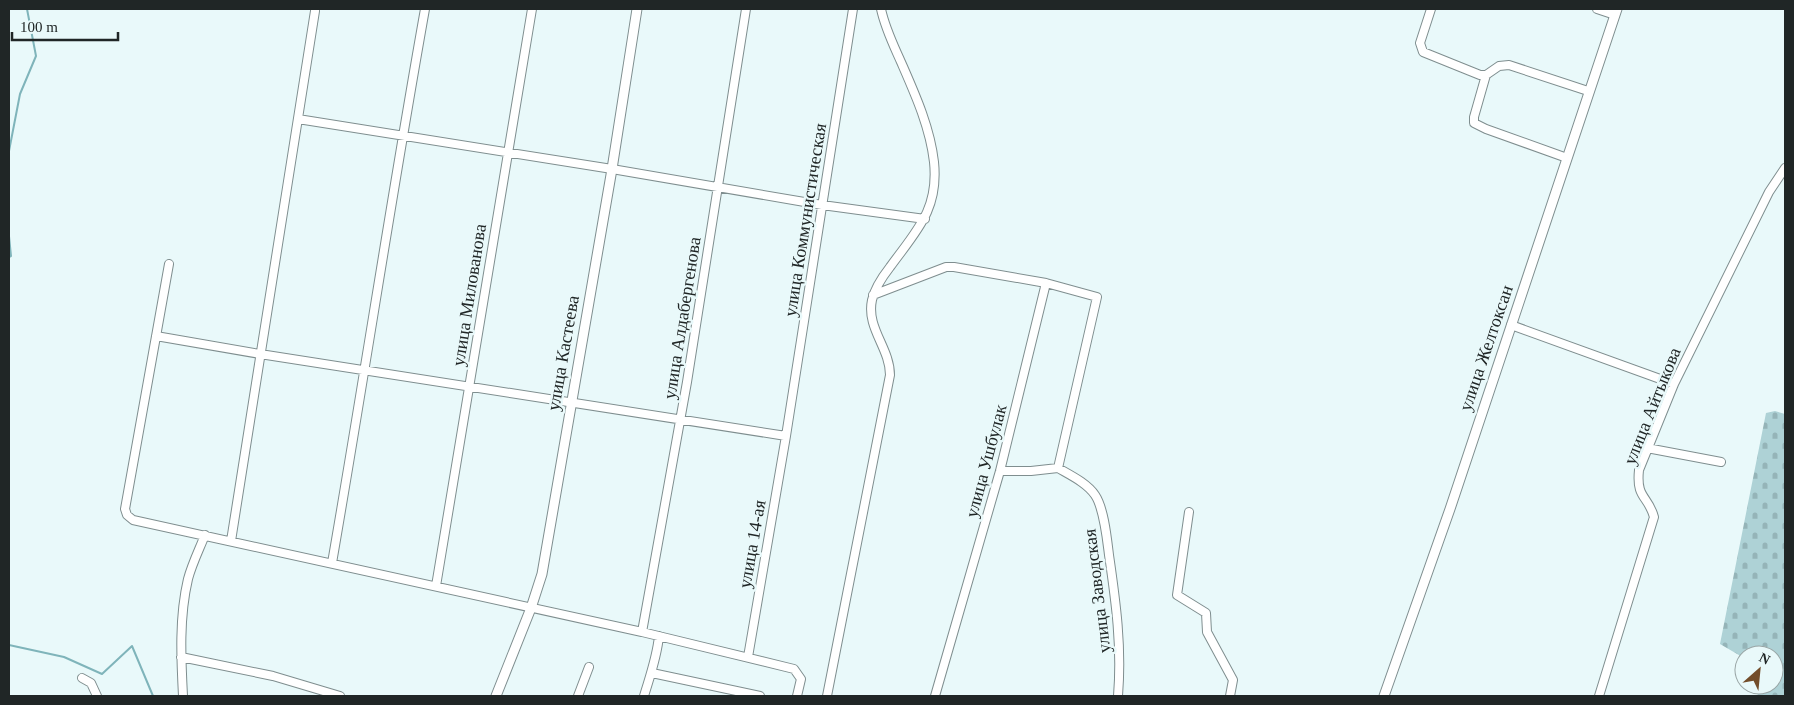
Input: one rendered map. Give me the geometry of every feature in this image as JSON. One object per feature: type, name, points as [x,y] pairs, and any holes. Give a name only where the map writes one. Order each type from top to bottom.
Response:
[{"type":"street","points":[[332,563],[424,9]]},
{"type":"street","name":"улица Милованова","points":[[436,586],[532,9]]},
{"type":"street","name":"улица Кастеева","points":[[496,696],[531,608],[542,574],[612,169],[637,9]]},
{"type":"street","name":"улица Алдабергенова","points":[[642,632],[681,419],[746,9]]},
{"type":"street","name":"улица Коммунистическая","points":[[786,436],[853,9]]},
{"type":"street","points":[[827,696],[890,376],[889,364],[873,327],[870,314],[873,296],[881,279],[924,219],[930,207],[933,194],[934,163],[928,135],[919,105],[884,23],[881,9]]},
{"type":"street","points":[[1431,9],[1420,43],[1423,52],[1475,74],[1486,75]]},
{"type":"street","points":[[1597,9],[1616,12]]},
{"type":"street","points":[[230,541],[315,11]]},
{"type":"street","name":"улица Желтоксан","points":[[1384,696],[1616,12]]},
{"type":"street","points":[[1567,158],[1486,129],[1474,122],[1486,75],[1499,66],[1509,65],[1588,91]]},
{"type":"street","points":[[298,119],[612,169],[822,205],[924,219]]},
{"type":"street","name":"улица Айтыкова","points":[[1599,696],[1654,517],[1638,484],[1639,470],[1674,384],[1770,192],[1785,168]]},
{"type":"street","points":[[169,264],[125,508],[127,515],[134,520],[642,632],[794,668],[801,678],[797,696]]},
{"type":"street","points":[[873,296],[946,267],[954,267],[1046,283],[1097,297],[1058,468],[1031,471],[1000,471]]},
{"type":"street","name":"улица Ушбулак","points":[[935,696],[1000,471],[1046,283]]},
{"type":"street","points":[[1511,325],[1674,384]]},
{"type":"street","points":[[156,336],[786,436]]},
{"type":"street","name":"улица 14-ая","points":[[748,657],[786,436]]},
{"type":"street","points":[[1647,448],[1721,462]]},
{"type":"street","name":"улица Заводская","points":[[1058,468],[1079,481],[1095,495],[1106,525],[1116,605],[1120,663],[1118,696]]},
{"type":"street","points":[[1189,512],[1177,596],[1206,612],[1207,632],[1234,680],[1230,696]]},
{"type":"street","points":[[183,696],[180,657],[185,594],[193,563],[205,535]]},
{"type":"street","points":[[644,696],[652,673],[659,636]]},
{"type":"street","points":[[180,657],[273,676],[340,696]]},
{"type":"street","points":[[578,696],[589,667]]},
{"type":"street","points":[[652,673],[760,696]]},
{"type":"street","points":[[82,678],[91,683],[97,696]]},
{"type":"green space","points":[[1775,411],[1785,414],[1785,696],[1758,695],[1784,695],[1784,645],[1734,645],[1734,652],[1720,644],[1766,413]]},
{"type":"waterway","points":[[9,151],[20,94],[36,56],[27,9]]},
{"type":"waterway","points":[[9,236],[11,256],[9,257]]},
{"type":"waterway","points":[[9,645],[64,657],[102,674],[132,646],[153,696]]}]
